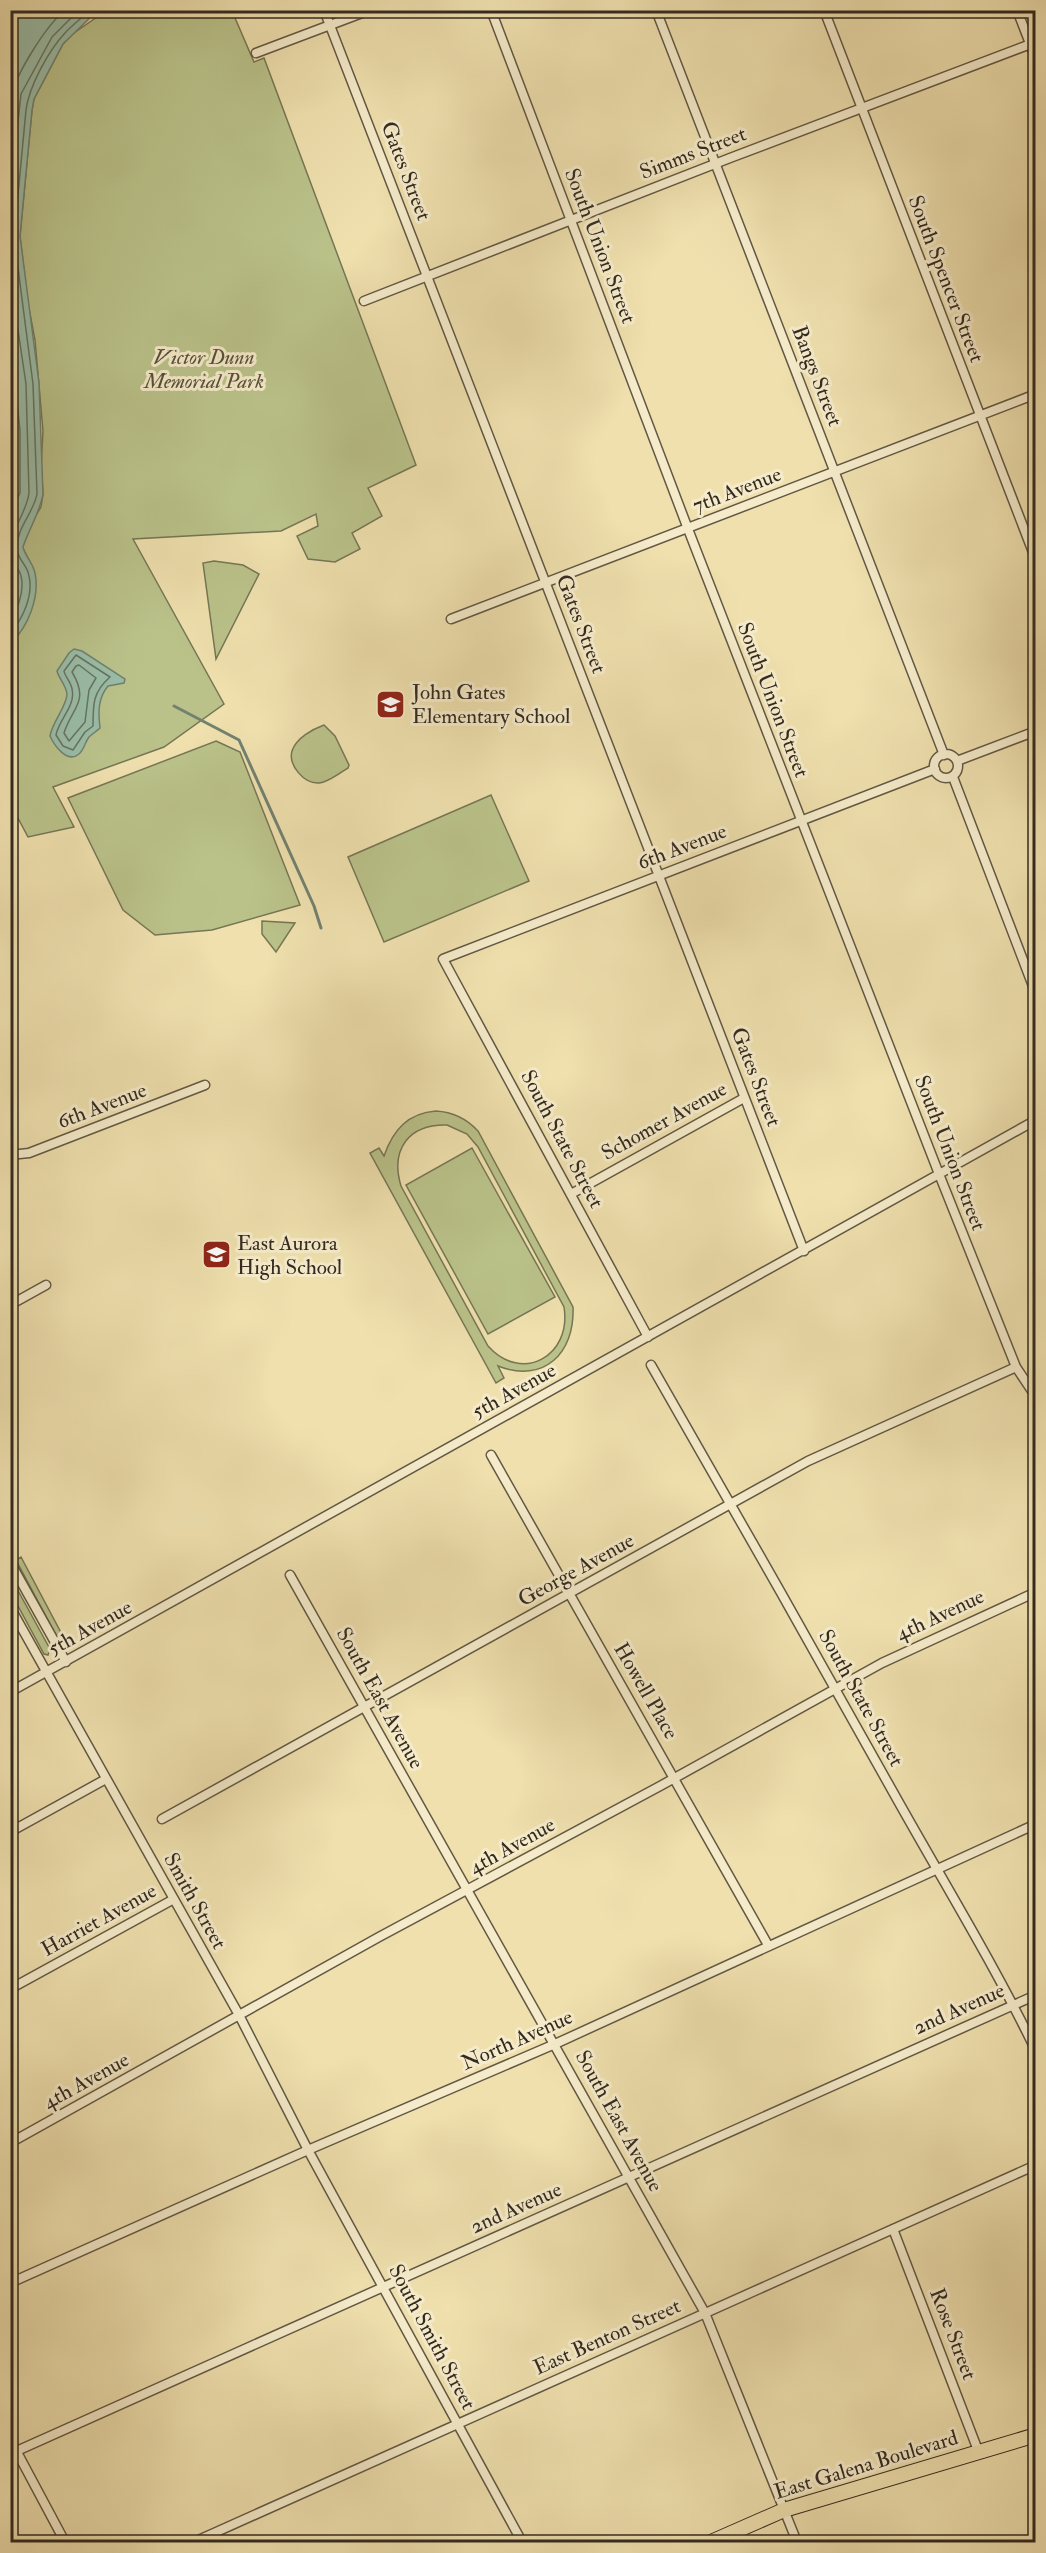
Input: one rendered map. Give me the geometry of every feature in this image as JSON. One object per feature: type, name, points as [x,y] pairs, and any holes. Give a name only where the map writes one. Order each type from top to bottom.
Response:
[{"type":"main road","name":"East Galena Boulevard","points":[[711,2542],[784,2510],[1035,2435]]},
{"type":"street","name":"Gates Street","points":[[324,10],[804,1251]]},
{"type":"street","points":[[256,53],[370,10]]},
{"type":"street","name":"South Union Street","points":[[491,10],[800,820],[1016,1367],[1035,1397]]},
{"type":"street","name":"Bangs Street","points":[[656,10],[944,755]]},
{"type":"street","name":"South Spencer Street","points":[[824,10],[1035,560]]},
{"type":"street","points":[[1017,10],[1033,43],[1035,59]]},
{"type":"street","name":"Simms Street","points":[[364,301],[714,164],[1033,43]]},
{"type":"street","name":"7th Avenue","points":[[451,619],[1035,394]]},
{"type":"street","points":[[957,760],[1035,731]]},
{"type":"street","points":[[944,755],[951,755],[957,760],[958,768],[952,777],[943,777],[935,769],[936,760],[944,755]]},
{"type":"street","name":"6th Avenue","points":[[443,959],[935,769]]},
{"type":"street","points":[[952,777],[1035,994]]},
{"type":"street","name":"South State Street","points":[[443,959],[648,1336]]},
{"type":"street","name":"6th Avenue","points":[[10,1155],[29,1153],[205,1085]]},
{"type":"street","name":"Schomer Avenue","points":[[571,1194],[744,1098]]},
{"type":"street","name":"5th Avenue","points":[[10,1692],[804,1251],[1035,1120]]},
{"type":"street","points":[[10,1305],[46,1286]]},
{"type":"street","name":"South State Street","points":[[651,1365],[732,1503],[937,1869],[1013,2005],[1035,2051]]},
{"type":"street","name":"George Avenue","points":[[162,1819],[808,1461],[1016,1367]]},
{"type":"street","name":"Howell Place","points":[[491,1455],[768,1945]]},
{"type":"street","points":[[10,1562],[66,1662]]},
{"type":"street","name":"South East Avenue","points":[[290,1575],[705,2313],[797,2542]]},
{"type":"street","name":"4th Avenue","points":[[10,2143],[379,1937],[905,1651],[1035,1592]]},
{"type":"street","name":"Smith Street","points":[[10,1607],[239,2015],[308,2150]]},
{"type":"street","points":[[10,1832],[106,1779]]},
{"type":"street","name":"North Avenue","points":[[10,2283],[308,2150],[555,2044],[1035,1824]]},
{"type":"street","name":"Harriet Avenue","points":[[10,1989],[174,1899]]},
{"type":"street","name":"2nd Avenue","points":[[14,2452],[1035,1995]]},
{"type":"street","name":"South Smith Street","points":[[308,2150],[522,2542]]},
{"type":"street","name":"East Benton Street","points":[[194,2542],[1035,2165]]},
{"type":"street","name":"Rose Street","points":[[893,2229],[979,2453]]},
{"type":"street","points":[[10,2439],[14,2452],[65,2542]]},
{"type":"green space","name":"Victor Dunn Memorial Park","points":[[96,11],[232,11],[254,62],[264,58],[416,465],[368,488],[382,516],[352,533],[360,549],[335,562],[308,559],[297,536],[318,526],[316,514],[281,531],[133,539],[224,704],[164,747],[53,787],[74,827],[28,837],[11,805],[10,643],[29,616],[30,562],[22,547],[30,525],[41,507],[43,431],[35,340],[27,298],[20,236],[34,99],[63,44],[71,35],[97,17]]},
{"type":"green space","points":[[214,561],[243,565],[259,574],[216,659],[203,563]]},
{"type":"green space","points":[[324,725],[335,736],[349,765],[330,780],[319,783],[308,780],[298,773],[291,756],[294,746],[301,738]]},
{"type":"green space","points":[[216,741],[240,752],[300,905],[212,930],[155,935],[123,910],[68,798]]},
{"type":"green space","points":[[491,795],[529,881],[384,942],[348,857]]},
{"type":"green space","points":[[262,921],[295,923],[276,952],[262,934]]},
{"type":"green space","points":[[426,1112],[454,1114],[478,1131],[573,1307],[569,1338],[554,1361],[542,1367],[529,1371],[515,1371],[498,1366],[504,1378],[496,1383],[370,1153],[379,1148],[384,1156],[392,1138],[403,1124]],"holes":[[[447,1125],[467,1134],[478,1147],[564,1307],[564,1324],[560,1339],[552,1351],[542,1359],[529,1363],[515,1363],[501,1357],[488,1346],[401,1186],[398,1161],[401,1150],[413,1134],[422,1129]]]},
{"type":"green space","points":[[472,1148],[555,1297],[488,1334],[406,1185]]},
{"type":"green space","points":[[21,1557],[67,1644],[65,1645],[57,1637],[16,1560]]},
{"type":"green space","points":[[10,1576],[50,1649],[48,1655],[44,1654],[11,1593]]},
{"type":"water","points":[[11,10],[97,11],[63,44],[34,99],[32,110],[20,236],[39,383],[43,494],[23,547],[33,566],[36,592],[23,629],[11,643]]},
{"type":"water","points":[[74,649],[82,651],[125,679],[124,683],[108,686],[102,695],[100,728],[89,737],[79,754],[70,757],[61,752],[50,736],[65,704],[67,694],[57,671]]},
{"type":"waterway","points":[[174,706],[239,740],[314,906],[321,928]]},
{"type":"place","name":"John Gates Elementary School","points":[[391,704]]},
{"type":"place","name":"East Aurora High School","points":[[216,1255]]}]
